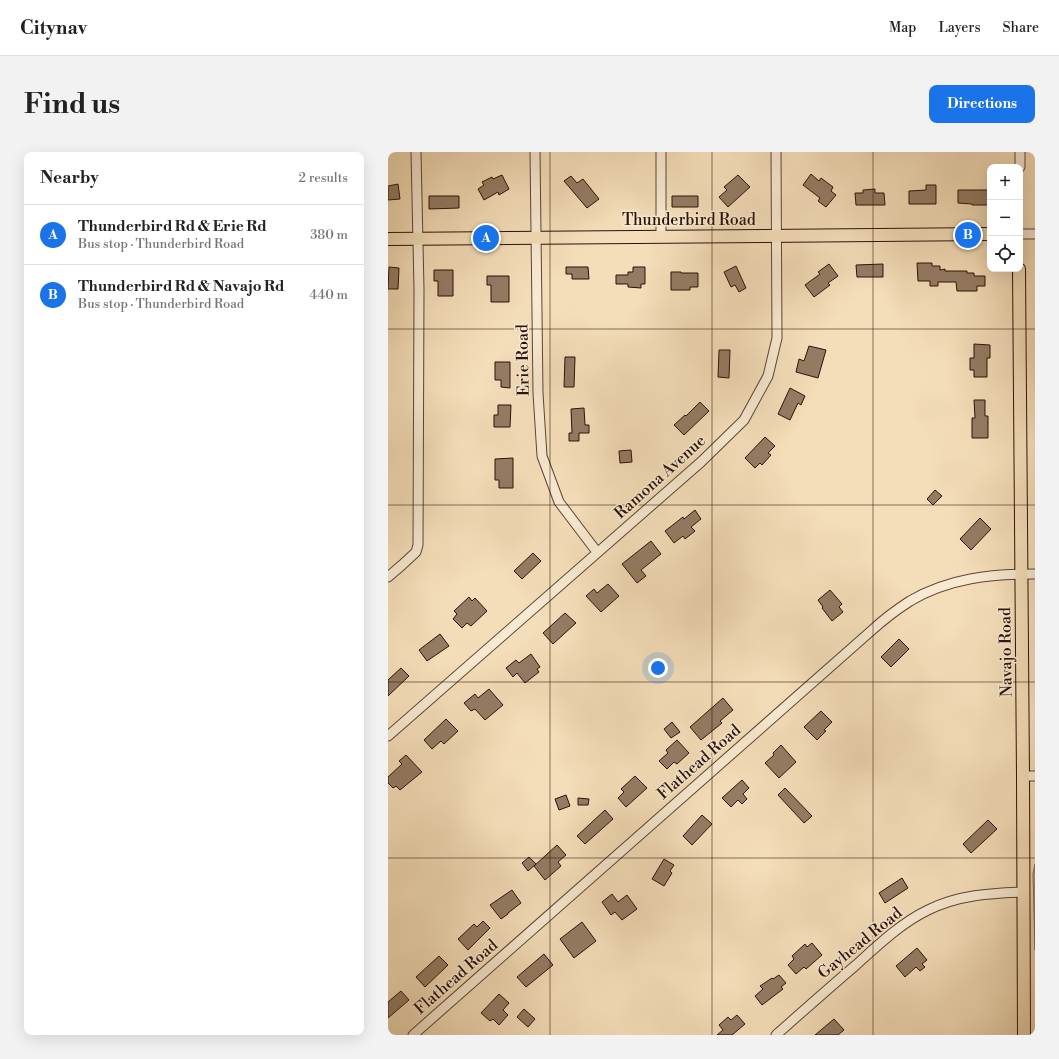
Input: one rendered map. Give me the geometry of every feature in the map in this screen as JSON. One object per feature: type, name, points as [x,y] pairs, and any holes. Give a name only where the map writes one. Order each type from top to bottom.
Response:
[{"type":"main road","name":"Thunderbird Road","points":[[388,238],[987,234]]},
{"type":"main road","name":"Navajo Road","points":[[1020,272],[1021,574],[1029,776],[1023,892],[1024,1035]]},
{"type":"street","points":[[388,577],[416,552],[418,545],[419,289],[416,152]]},
{"type":"street","name":"Erie Road","points":[[535,152],[538,393],[542,456],[559,502],[597,552]]},
{"type":"street","points":[[661,152],[661,237]]},
{"type":"street","name":"Ramona Avenue","points":[[388,736],[701,462],[744,420],[768,376],[777,338],[776,152]]},
{"type":"street","points":[[1020,152],[1020,164]]},
{"type":"street","points":[[1023,234],[1035,234]]},
{"type":"street","name":"Flathead Road","points":[[413,1035],[870,631],[890,615],[910,601],[942,587],[974,578],[992,575],[1035,574]]},
{"type":"street","name":"Gayhead Road","points":[[776,1035],[880,943],[904,924],[928,910],[951,901],[976,895],[1023,892]]},
{"type":"shaded area","points":[[1035,864],[1035,950],[1033,874]]},
{"type":"building","points":[[811,174],[819,181],[821,178],[833,187],[831,191],[836,195],[826,207],[818,201],[820,198],[803,185]]},
{"type":"building","points":[[502,175],[509,189],[499,195],[498,192],[484,200],[478,189],[484,185],[482,182],[492,177],[493,179]]},
{"type":"building","points":[[738,175],[750,187],[728,207],[719,197],[727,190],[724,187]]},
{"type":"building","points":[[571,176],[577,183],[583,179],[599,199],[587,208],[564,181]]},
{"type":"building","points":[[398,184],[400,199],[388,200],[388,186]]},
{"type":"building","points":[[926,185],[936,185],[936,204],[909,204],[909,191],[926,190]]},
{"type":"building","points":[[875,189],[875,193],[884,193],[885,205],[856,205],[855,193],[863,193],[863,190]]},
{"type":"building","points":[[958,190],[987,190],[987,205],[958,203]]},
{"type":"building","points":[[429,196],[459,196],[459,208],[429,209]]},
{"type":"building","points":[[672,196],[698,196],[698,207],[672,207]]},
{"type":"building","points":[[917,263],[932,263],[932,266],[940,266],[940,270],[967,271],[967,273],[974,273],[974,276],[985,276],[985,286],[977,286],[977,291],[957,291],[956,282],[938,282],[938,286],[930,286],[930,281],[918,281]]},
{"type":"building","points":[[829,264],[838,276],[828,283],[830,285],[814,297],[805,285],[820,274],[818,272]]},
{"type":"building","points":[[883,264],[883,277],[857,277],[856,265]]},
{"type":"building","points":[[736,266],[746,288],[739,292],[735,285],[731,287],[724,272]]},
{"type":"building","points":[[389,267],[399,268],[398,289],[388,289]]},
{"type":"building","points":[[566,267],[588,267],[589,279],[572,279],[572,274],[566,274]]},
{"type":"building","points":[[633,267],[645,267],[645,284],[641,284],[641,288],[628,287],[628,284],[616,284],[616,275],[628,275],[628,272],[633,272]]},
{"type":"building","points":[[434,270],[453,270],[453,296],[438,296],[438,281],[434,281]]},
{"type":"building","points":[[671,272],[698,273],[698,287],[690,287],[690,290],[671,290]]},
{"type":"building","points":[[487,276],[509,276],[509,302],[491,302],[491,285],[487,285]]},
{"type":"building","points":[[974,344],[990,345],[990,358],[987,358],[987,377],[974,377],[974,370],[970,370],[970,358],[974,358]]},
{"type":"building","points":[[809,346],[826,350],[818,378],[796,372],[799,359],[804,361]]},
{"type":"building","points":[[719,350],[730,350],[729,378],[718,377]]},
{"type":"building","points":[[565,357],[575,357],[574,387],[564,387]]},
{"type":"building","points":[[495,362],[510,362],[510,388],[501,387],[501,380],[495,380]]},
{"type":"building","points":[[790,388],[805,396],[801,405],[798,403],[790,420],[778,414]]},
{"type":"building","points":[[974,400],[985,400],[985,416],[988,416],[988,438],[972,438],[972,418],[975,418]]},
{"type":"building","points":[[700,402],[709,411],[684,435],[674,425],[685,415],[686,416]]},
{"type":"building","points":[[498,405],[511,405],[510,427],[494,427],[494,415],[498,415]]},
{"type":"building","points":[[584,408],[585,425],[589,425],[589,433],[579,433],[579,441],[569,441],[569,433],[572,433],[571,409]]},
{"type":"building","points":[[765,437],[775,446],[768,453],[771,455],[762,465],[760,463],[755,468],[745,458]]},
{"type":"building","points":[[631,450],[632,462],[620,463],[619,451]]},
{"type":"building","points":[[513,458],[513,488],[499,488],[499,480],[495,480],[495,459]]},
{"type":"building","points":[[935,490],[942,496],[933,505],[927,499]]},
{"type":"building","points":[[695,510],[701,519],[691,527],[695,531],[685,539],[683,536],[674,543],[665,531]]},
{"type":"building","points":[[980,518],[991,529],[971,550],[960,539]]},
{"type":"building","points":[[651,541],[661,554],[641,570],[646,576],[637,583],[622,564]]},
{"type":"building","points":[[533,553],[541,561],[522,579],[514,571]]},
{"type":"building","points":[[608,584],[619,596],[601,612],[586,596],[594,589],[597,593]]},
{"type":"building","points":[[830,590],[842,604],[839,607],[843,612],[832,621],[818,600]]},
{"type":"building","points":[[469,597],[472,601],[475,598],[487,611],[471,626],[467,623],[462,628],[453,619],[457,614],[454,611]]},
{"type":"building","points":[[565,613],[576,623],[553,644],[543,633]]},
{"type":"building","points":[[440,634],[449,646],[427,661],[419,650]]},
{"type":"building","points":[[899,639],[909,649],[891,667],[881,657]]},
{"type":"building","points":[[531,654],[540,667],[537,669],[539,672],[525,683],[517,673],[513,677],[506,668],[516,660],[519,663]]},
{"type":"building","points":[[401,668],[409,676],[388,696],[388,680]]},
{"type":"building","points":[[489,689],[503,705],[485,720],[475,709],[471,711],[464,703],[475,694],[478,698]]},
{"type":"building","points":[[723,698],[733,710],[720,721],[722,723],[701,740],[690,727]]},
{"type":"building","points":[[821,711],[832,722],[817,740],[804,727]]},
{"type":"building","points":[[446,719],[458,731],[444,744],[441,741],[432,749],[424,740]]},
{"type":"building","points":[[672,722],[680,732],[671,738],[664,729]]},
{"type":"building","points":[[677,740],[689,753],[677,764],[674,762],[667,769],[659,761],[668,753],[666,750]]},
{"type":"building","points":[[781,745],[796,762],[779,778],[765,763],[774,755],[773,753]]},
{"type":"building","points":[[406,755],[422,772],[400,790],[396,786],[393,788],[388,783],[388,777],[402,764],[399,761]]},
{"type":"building","points":[[635,776],[647,788],[626,807],[618,798],[624,792],[621,789]]},
{"type":"building","points":[[742,780],[749,788],[743,794],[747,799],[742,804],[738,800],[731,807],[722,798]]},
{"type":"building","points":[[785,788],[812,816],[804,823],[778,795]]},
{"type":"building","points":[[566,795],[570,806],[559,810],[555,799]]},
{"type":"building","points":[[578,798],[589,799],[588,805],[578,805]]},
{"type":"building","points":[[605,810],[613,819],[585,844],[577,836]]},
{"type":"building","points":[[702,815],[712,824],[692,845],[683,836]]},
{"type":"building","points":[[988,820],[997,829],[971,853],[963,844]]},
{"type":"building","points":[[557,845],[566,855],[558,862],[561,866],[545,880],[534,866]]},
{"type":"building","points":[[529,857],[536,864],[528,871],[522,863]]},
{"type":"building","points":[[664,859],[674,865],[670,871],[672,873],[664,886],[652,879]]},
{"type":"building","points":[[902,878],[908,888],[885,903],[879,893]]},
{"type":"building","points":[[512,890],[521,903],[501,919],[490,905]]},
{"type":"building","points":[[612,894],[618,902],[627,895],[637,909],[622,920],[615,912],[611,915],[602,902]]},
{"type":"building","points":[[483,921],[490,928],[468,950],[458,939],[474,924],[477,927]]},
{"type":"building","points":[[582,922],[596,941],[574,958],[560,939]]},
{"type":"building","points":[[812,943],[822,955],[806,969],[804,967],[796,974],[788,965],[794,959],[792,956],[805,944],[807,947]]},
{"type":"building","points":[[917,948],[927,960],[922,964],[925,967],[920,971],[916,967],[905,977],[896,966]]},
{"type":"building","points":[[544,954],[553,965],[526,987],[517,977]]},
{"type":"building","points":[[439,956],[448,965],[425,987],[416,977]]},
{"type":"building","points":[[779,975],[786,983],[781,987],[783,989],[762,1005],[755,996],[763,989],[760,986]]},
{"type":"building","points":[[401,991],[409,1000],[388,1018],[388,1002]]},
{"type":"building","points":[[499,994],[509,1003],[503,1010],[508,1015],[499,1025],[493,1019],[490,1021],[481,1013]]},
{"type":"building","points":[[524,1009],[535,1019],[528,1027],[517,1017]]},
{"type":"building","points":[[737,1015],[745,1024],[732,1035],[717,1035],[723,1030],[719,1025],[728,1017],[731,1020]]},
{"type":"building","points":[[834,1019],[844,1030],[838,1035],[815,1035]]},
{"type":"place","name":"Thunderbird Rd & Navajo Rd","points":[[968,235]]},
{"type":"place","name":"Thunderbird Rd & Erie Rd","points":[[486,238]]}]
